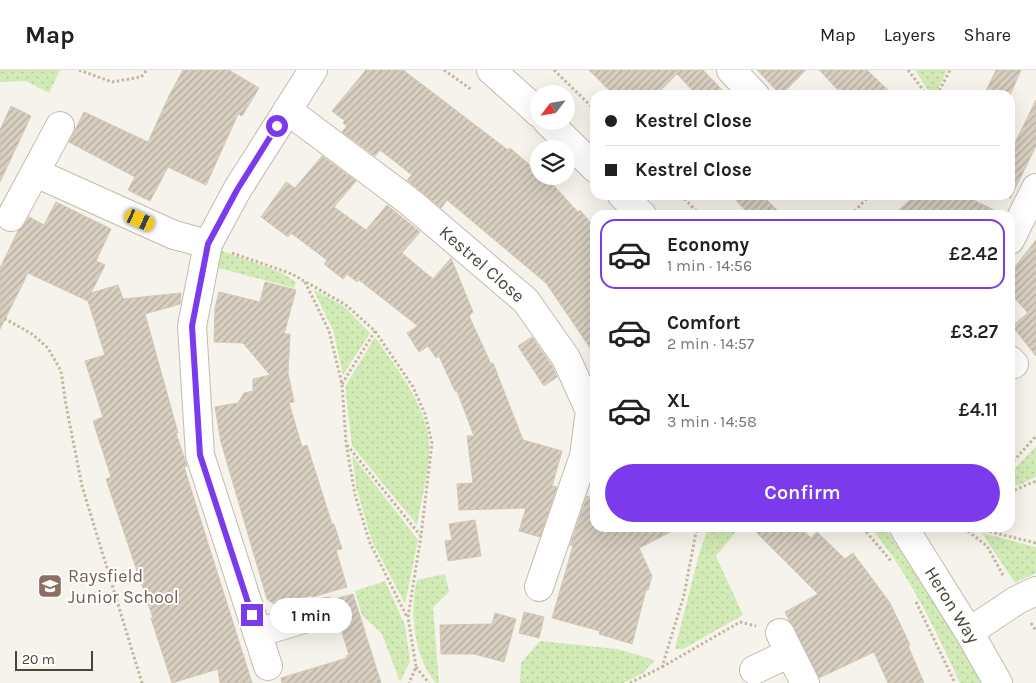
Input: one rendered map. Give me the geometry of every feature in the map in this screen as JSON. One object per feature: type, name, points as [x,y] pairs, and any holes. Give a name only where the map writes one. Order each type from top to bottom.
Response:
[{"type":"street","points":[[268,666],[200,455],[192,326],[208,244],[237,190],[313,70]]},
{"type":"street","points":[[491,70],[530,105]]},
{"type":"street","points":[[731,70],[750,90]]},
{"type":"street","name":"Kestrel Close","points":[[287,110],[410,202],[526,301],[566,358],[590,411],[584,456],[539,586]]},
{"type":"street","points":[[11,217],[60,126]]},
{"type":"street","points":[[556,130],[590,163]]},
{"type":"street","points":[[36,173],[174,235],[208,244]]},
{"type":"street","points":[[1015,230],[1036,188]]},
{"type":"street","points":[[627,200],[637,210]]},
{"type":"street","name":"Heron Way","points":[[906,532],[969,632],[998,683]]},
{"type":"street","points":[[969,632],[1017,600],[1036,591]]},
{"type":"street","points":[[257,633],[326,612]]},
{"type":"street","points":[[754,670],[785,643],[805,683]]},
{"type":"path","points":[[79,70],[112,82],[141,77],[147,70]]},
{"type":"path","points":[[554,70],[590,105]]},
{"type":"path","points":[[908,70],[923,90]]},
{"type":"path","points":[[940,90],[950,70]]},
{"type":"path","points":[[686,200],[695,210]]},
{"type":"path","points":[[856,210],[865,200]]},
{"type":"path","points":[[208,244],[292,274],[346,304],[375,331],[413,387],[425,414],[432,443],[421,536],[408,618]]},
{"type":"path","points":[[305,281],[329,331],[342,384],[346,443],[355,495],[370,543],[408,618],[416,667],[429,683]]},
{"type":"path","points":[[0,316],[32,334],[48,348],[61,372],[82,486],[142,683]]},
{"type":"path","points":[[342,384],[375,331]]},
{"type":"path","points":[[1015,459],[1036,436]]},
{"type":"path","points":[[346,443],[421,536]]},
{"type":"path","points":[[1015,490],[1036,481]]},
{"type":"path","points":[[662,667],[684,595],[697,532]]},
{"type":"path","points":[[866,532],[895,567]]},
{"type":"path","points":[[991,532],[1036,543]]},
{"type":"path","points":[[916,600],[955,683]]},
{"type":"path","points":[[630,683],[662,667],[740,622]]},
{"type":"path","points":[[409,683],[416,667]]},
{"type":"green space","points":[[0,70],[60,70],[49,93],[26,81],[0,82]]},
{"type":"green space","points":[[915,70],[946,70],[937,90],[928,90]]},
{"type":"green space","points":[[220,250],[282,273],[296,282],[294,288],[215,267]]},
{"type":"green space","points":[[313,289],[345,307],[370,333],[343,375],[333,330]]},
{"type":"green space","points":[[375,337],[408,386],[427,427],[429,461],[417,525],[352,446],[345,387]]},
{"type":"green space","points":[[1036,446],[1036,477],[1015,486],[1015,469]]},
{"type":"green space","points":[[352,455],[418,540],[405,604],[372,541],[356,487]]},
{"type":"green space","points":[[707,532],[736,532],[716,556],[743,615],[683,649],[675,649],[699,554]]},
{"type":"green space","points":[[874,532],[888,532],[943,616],[982,683],[960,683],[931,622],[885,546]]},
{"type":"green space","points":[[982,533],[1036,547],[1036,573],[1015,583]]},
{"type":"green space","points":[[445,574],[449,592],[433,607],[439,683],[436,683],[429,673],[418,648],[414,620],[415,592],[417,580]]},
{"type":"green space","points":[[385,581],[405,625],[410,661],[400,682],[382,634],[362,615],[355,591]]},
{"type":"green space","points":[[540,641],[617,649],[655,660],[643,673],[624,683],[520,683],[521,663]]},
{"type":"building","points":[[183,70],[229,70],[259,88],[242,116],[238,114],[206,185],[168,167],[150,201],[128,190],[135,177],[69,142],[84,112],[148,142]]},
{"type":"building","points":[[366,70],[403,70],[508,150],[510,148],[530,165],[530,185],[553,185],[578,212],[580,210],[590,222],[590,348],[546,283],[447,200],[441,208],[407,180],[412,175],[380,150],[375,156],[342,132],[347,126],[343,123],[345,121],[332,111]]},
{"type":"building","points":[[589,70],[703,70],[722,90],[692,90],[677,74],[661,90],[609,90]]},
{"type":"building","points":[[757,70],[806,70],[786,90],[776,90]]},
{"type":"building","points":[[819,70],[867,70],[888,90],[838,90]]},
{"type":"building","points":[[996,70],[1021,70],[1012,90],[986,90]]},
{"type":"building","points":[[1036,100],[1036,146],[1015,189],[1015,143]]},
{"type":"building","points":[[11,106],[31,116],[0,182],[0,130]]},
{"type":"building","points":[[322,156],[356,181],[334,207],[366,230],[387,205],[420,232],[402,253],[433,279],[451,258],[473,312],[469,316],[491,364],[493,363],[523,440],[562,451],[552,486],[557,487],[540,537],[519,531],[526,508],[459,510],[457,484],[473,483],[467,436],[474,436],[457,391],[455,391],[439,356],[436,358],[428,346],[419,352],[407,333],[418,326],[359,280],[357,282],[347,274],[343,279],[324,264],[327,260],[291,233],[288,237],[261,217],[286,182],[295,188]]},
{"type":"building","points":[[736,200],[767,200],[777,210],[745,210]]},
{"type":"building","points":[[910,200],[973,200],[994,210],[899,210]]},
{"type":"building","points":[[56,202],[111,229],[96,261],[105,265],[91,293],[118,285],[123,299],[181,293],[180,304],[145,314],[178,433],[176,433],[187,466],[184,467],[252,683],[220,683],[218,669],[172,683],[151,618],[153,618],[106,479],[111,477],[93,421],[103,417],[85,361],[105,355],[88,301],[28,273],[0,329],[0,268],[18,231],[29,217],[44,225]]},
{"type":"building","points":[[1036,240],[1036,356],[1015,330],[1015,324],[1028,313],[1015,299],[1015,267]]},
{"type":"building","points":[[265,282],[296,290],[284,334],[290,334],[288,373],[294,402],[289,403],[302,447],[307,445],[332,524],[334,524],[342,549],[336,550],[347,587],[281,605],[274,604],[267,599],[221,442],[215,407],[238,403],[244,393],[253,391],[253,379],[270,375],[243,343],[214,342],[215,308],[219,292],[260,302]]},
{"type":"building","points":[[532,337],[552,366],[557,377],[544,386],[518,346]]},
{"type":"building","points":[[587,496],[590,497],[590,532],[670,532],[639,548],[652,576],[648,590],[646,590],[632,644],[599,634],[600,631],[552,618],[573,546],[570,545]]},
{"type":"building","points":[[475,520],[481,556],[448,561],[445,541],[452,540],[449,524]]},
{"type":"building","points":[[756,532],[804,532],[811,538],[817,532],[845,559],[853,553],[890,603],[910,645],[908,646],[924,683],[888,683],[874,652],[819,678],[785,612],[818,594]]},
{"type":"building","points":[[353,594],[381,683],[282,683],[281,678],[347,658],[346,656],[349,655],[339,622],[342,608],[335,599]]},
{"type":"building","points":[[524,612],[544,617],[539,638],[519,633]]},
{"type":"building","points":[[495,613],[516,619],[504,662],[474,654],[441,654],[440,625],[492,624]]},
{"type":"place","name":"Raysfield Junior School","points":[[50,586]]},
{"type":"route","points":[[252,615],[200,455],[192,326],[208,244],[237,190],[277,126]]}]
